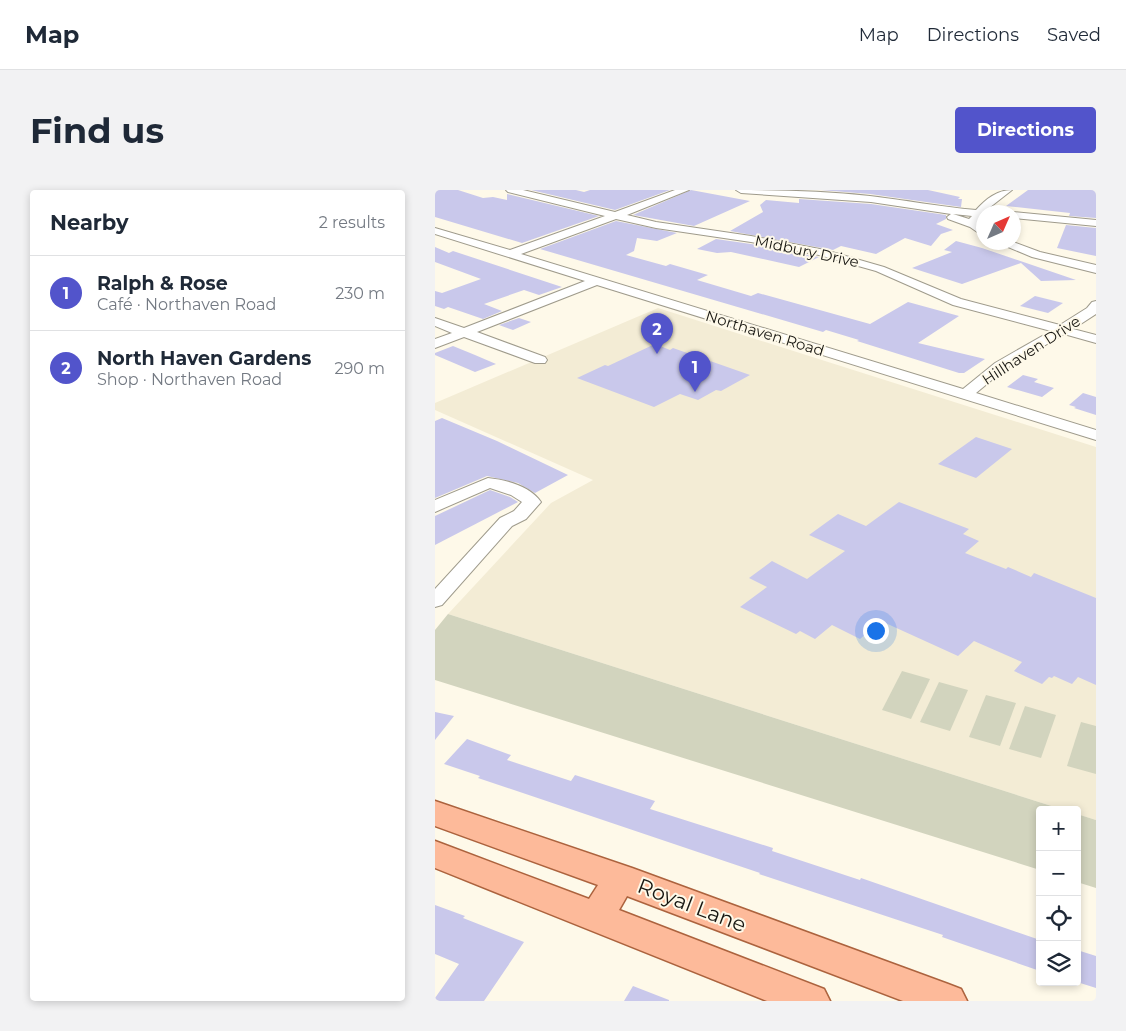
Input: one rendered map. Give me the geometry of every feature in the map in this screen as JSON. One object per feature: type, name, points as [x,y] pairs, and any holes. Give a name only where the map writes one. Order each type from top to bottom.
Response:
[{"type":"main road","name":"Royal Lane","points":[[435,813],[620,878],[948,1001]]},
{"type":"main road","points":[[435,854],[811,1001]]},
{"type":"main road","points":[[597,916],[620,878]]},
{"type":"street","name":"Midbury Drive","points":[[511,190],[656,225],[751,239],[830,254],[880,269],[957,302],[1096,339]]},
{"type":"street","points":[[511,254],[685,190]]},
{"type":"street","points":[[741,190],[871,199],[931,209],[976,214]]},
{"type":"street","points":[[991,205],[1007,190]]},
{"type":"street","points":[[931,209],[974,225],[973,222],[976,219]]},
{"type":"street","points":[[1021,216],[1096,223]]},
{"type":"street","name":"Northaven Road","points":[[435,231],[1096,435]]},
{"type":"street","points":[[1021,249],[1096,269]]},
{"type":"street","points":[[435,344],[597,281]]},
{"type":"street","name":"Hillhaven Drive","points":[[965,395],[1001,366],[1092,311],[1096,305]]},
{"type":"street","points":[[435,322],[539,360]]},
{"type":"street","points":[[435,507],[475,488],[494,483],[517,491],[532,502],[520,515],[506,522],[435,601]]},
{"type":"street","points":[[435,618],[518,524],[520,515]]},
{"type":"shaded area","points":[[658,308],[1096,447],[1096,820],[1081,815],[1081,806],[1051,806],[448,614],[551,503],[593,480],[435,410],[435,403]]},
{"type":"green space","points":[[448,614],[1051,806],[1036,806],[1036,869],[435,680],[435,630]]},
{"type":"green space","points":[[902,671],[930,679],[911,719],[882,710]]},
{"type":"green space","points":[[939,682],[968,690],[950,731],[920,722]]},
{"type":"green space","points":[[986,695],[1016,703],[1000,746],[969,737]]},
{"type":"green space","points":[[1025,706],[1056,715],[1041,758],[1009,749]]},
{"type":"green space","points":[[1081,722],[1096,726],[1096,774],[1067,766]]},
{"type":"green space","points":[[1081,815],[1096,820],[1096,888],[1081,883]]},
{"type":"building","points":[[435,190],[458,190],[483,198],[493,197],[507,200],[507,194],[599,216],[522,243],[435,217]]},
{"type":"building","points":[[531,190],[576,190],[584,192],[590,190],[670,190],[615,210]]},
{"type":"building","points":[[691,190],[750,201],[694,226],[633,215]]},
{"type":"building","points":[[820,190],[928,190],[962,199],[961,207],[870,194]]},
{"type":"building","points":[[1028,190],[1096,190],[1096,218],[1069,216],[1070,213],[1021,208],[1021,205],[1007,205]]},
{"type":"building","points":[[799,199],[871,204],[946,215],[946,219],[936,224],[953,230],[941,234],[931,246],[905,238],[876,254],[841,246],[833,250],[730,231],[763,212],[760,205],[766,200],[799,203]]},
{"type":"building","points":[[616,221],[677,233],[657,241],[637,238],[634,251],[626,255],[666,266],[670,264],[708,275],[697,280],[751,296],[758,293],[870,324],[908,302],[959,316],[918,343],[985,359],[964,373],[959,373],[826,330],[823,332],[540,249]]},
{"type":"building","points":[[1066,225],[1096,228],[1096,256],[1057,248]]},
{"type":"building","points":[[716,239],[819,257],[799,267],[731,252],[717,253],[697,249]]},
{"type":"building","points":[[956,241],[976,246],[976,250],[988,250],[1076,280],[1041,281],[1021,263],[962,284],[912,268],[952,252],[944,250]]},
{"type":"building","points":[[435,247],[449,253],[453,251],[562,287],[539,295],[524,290],[484,304],[502,311],[483,319],[448,307],[444,309],[435,306],[435,291],[442,293],[481,279],[435,262]]},
{"type":"building","points":[[1035,296],[1063,303],[1048,313],[1020,306]]},
{"type":"building","points":[[519,318],[531,322],[513,330],[499,325]]},
{"type":"building","points":[[655,344],[670,350],[673,348],[750,375],[721,391],[716,390],[698,400],[680,394],[654,407],[577,378]]},
{"type":"building","points":[[453,346],[496,364],[475,372],[435,355],[435,353]]},
{"type":"building","points":[[1023,375],[1038,379],[1034,382],[1054,388],[1042,397],[1007,387]]},
{"type":"building","points":[[1083,393],[1096,397],[1096,415],[1069,405]]},
{"type":"building","points":[[442,418],[497,441],[568,475],[535,493],[518,483],[487,476],[435,498],[435,421]]},
{"type":"building","points":[[976,437],[1012,449],[976,478],[938,464]]},
{"type":"building","points":[[490,490],[518,502],[435,545],[435,516]]},
{"type":"building","points":[[899,502],[969,529],[963,534],[979,541],[965,553],[1006,569],[1008,567],[1031,577],[1034,573],[1096,598],[1096,685],[1078,677],[1072,684],[1054,676],[1052,678],[1049,677],[1042,684],[1014,671],[1022,662],[974,641],[958,656],[881,621],[860,639],[832,625],[815,639],[800,631],[796,634],[740,607],[767,587],[749,578],[772,561],[807,579],[845,551],[809,535],[838,514],[866,526]]},
{"type":"building","points":[[435,712],[454,716],[435,740]]},
{"type":"building","points":[[467,739],[511,755],[507,760],[571,781],[575,775],[655,801],[650,809],[773,848],[772,851],[860,880],[861,878],[1036,939],[1036,970],[942,937],[943,935],[478,778],[480,776],[444,764]]},
{"type":"building","points":[[435,905],[524,942],[484,1001],[435,1001],[435,998],[459,964],[435,954]]},
{"type":"building","points":[[1081,951],[1096,956],[1096,988],[1081,983]]},
{"type":"building","points":[[633,986],[669,1000],[669,1001],[624,1001]]},
{"type":"place","name":"North Haven Gardens","points":[[657,354]]},
{"type":"place","name":"Ralph & Rose","points":[[695,392]]}]
